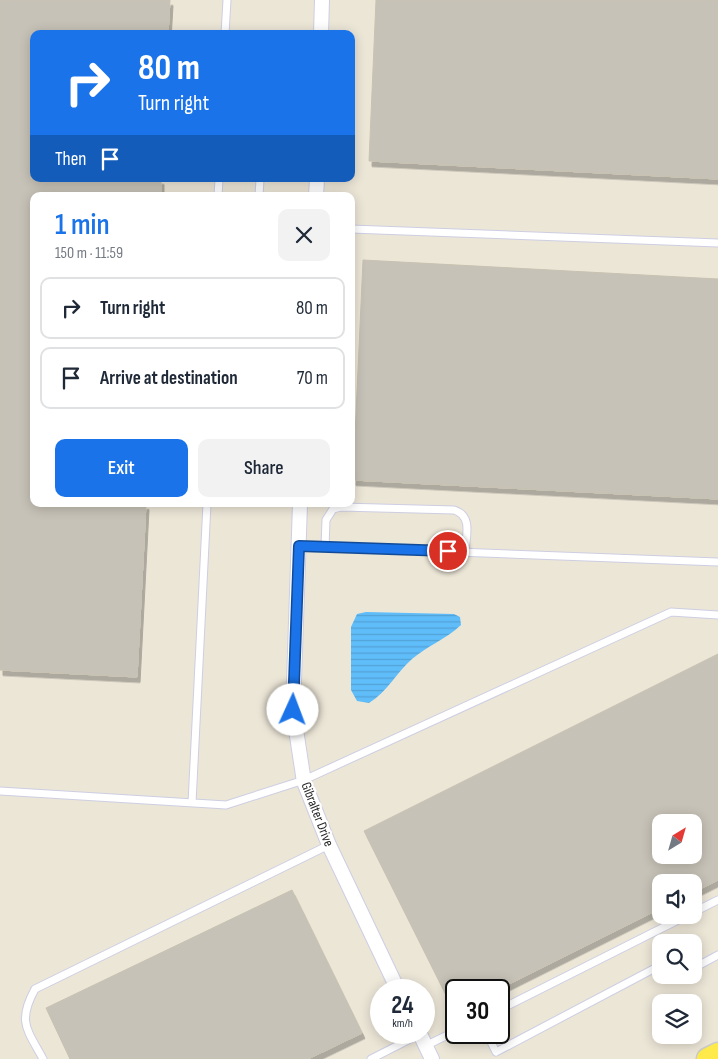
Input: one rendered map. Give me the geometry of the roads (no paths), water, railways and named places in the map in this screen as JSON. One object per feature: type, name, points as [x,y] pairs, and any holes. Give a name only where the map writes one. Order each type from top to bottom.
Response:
[{"type":"main road","points":[[708,1059],[718,1054]]},
{"type":"street","points":[[321,30],[322,0]]},
{"type":"street","name":"Gibralter Drive","points":[[300,507],[293,710],[304,780],[329,845],[393,979]]},
{"type":"lane","points":[[225,30],[227,0]]},
{"type":"lane","points":[[355,229],[718,243]]},
{"type":"lane","points":[[192,803],[207,507]]},
{"type":"lane","points":[[325,547],[326,520],[333,510],[341,507],[454,510],[464,515],[468,522],[465,552]]},
{"type":"lane","points":[[299,546],[718,562]]},
{"type":"lane","points":[[0,791],[226,804],[304,780],[671,612],[718,615]]},
{"type":"lane","points":[[43,1059],[24,1024],[29,1001],[35,990],[329,845]]},
{"type":"lane","points":[[702,908],[718,900]]},
{"type":"lane","points":[[510,1004],[670,924]]},
{"type":"lane","points":[[702,964],[718,955]]},
{"type":"lane","points":[[492,1044],[496,1052],[652,971]]},
{"type":"lane","points":[[371,1059],[421,1044]]},
{"type":"water","points":[[366,612],[454,614],[460,617],[461,625],[412,659],[381,693],[369,703],[357,701],[351,690],[351,627],[357,614]]}]
